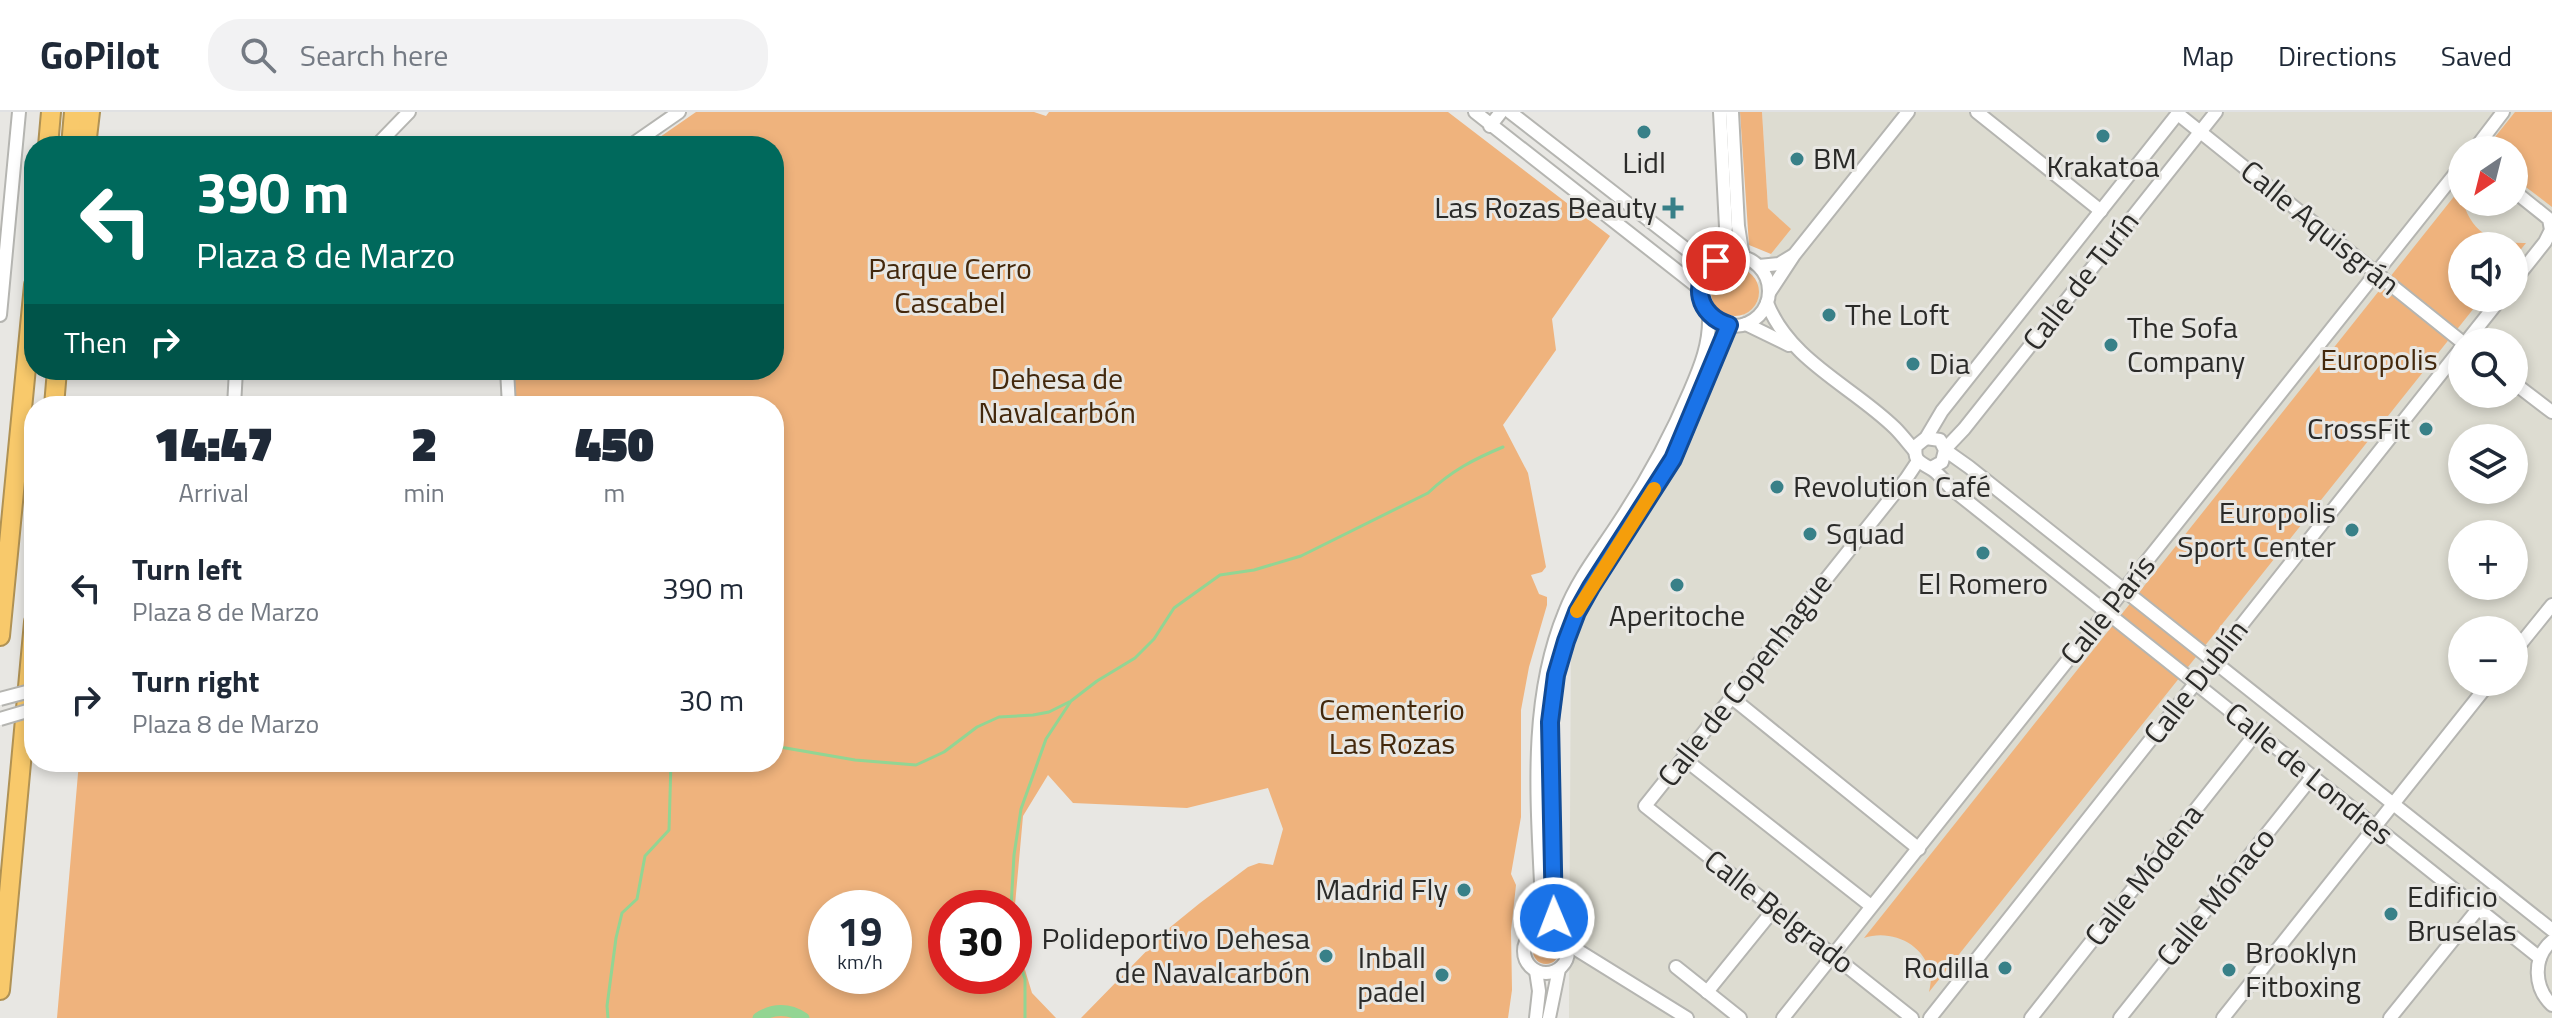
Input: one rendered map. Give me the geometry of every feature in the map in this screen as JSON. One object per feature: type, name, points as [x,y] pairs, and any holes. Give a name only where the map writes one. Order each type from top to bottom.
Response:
[{"type":"highway","points":[[49,136],[51,112]]},
{"type":"highway","points":[[72,136],[74,112]]},
{"type":"highway","points":[[80,136],[82,112]]},
{"type":"highway","points":[[87,136],[90,112]]},
{"type":"highway","points":[[0,636],[25,380]]},
{"type":"highway","points":[[0,990],[24,730]]},
{"type":"highway","points":[[21,762],[24,755]]},
{"type":"street","points":[[0,315],[19,112]]},
{"type":"street","points":[[391,136],[409,112]]},
{"type":"street","points":[[644,136],[679,112]]},
{"type":"street","points":[[1475,112],[1699,288]]},
{"type":"street","points":[[1490,126],[1501,112]]},
{"type":"street","points":[[1510,112],[1686,249],[1716,261],[1743,257],[1759,266],[1767,278],[1768,298],[1776,324],[1796,348],[1894,427]]},
{"type":"street","points":[[1538,930],[1542,905],[1538,721],[1545,673],[1555,637],[1580,581],[1639,491],[1679,418],[1707,347],[1709,316],[1700,298],[1699,288],[1701,279],[1716,261],[1726,227],[1720,112]]},
{"type":"street","points":[[1732,112],[1738,226],[1743,257]]},
{"type":"street","points":[[1746,324],[1762,312],[1794,255],[1908,112]]},
{"type":"street","points":[[1977,112],[2101,211]]},
{"type":"street","name":"Calle de Turín","points":[[2179,113],[1942,411],[1924,438],[1922,462],[1942,462],[1945,450],[2216,112]]},
{"type":"street","points":[[2485,136],[2503,112]]},
{"type":"street","name":"Calle Aquisgrán","points":[[2179,113],[2448,332]]},
{"type":"street","name":"Calle París","points":[[1783,1018],[2448,182]]},
{"type":"street","points":[[2528,202],[2549,219],[2551,230],[2528,263]]},
{"type":"street","points":[[1759,266],[1779,264],[1794,255]]},
{"type":"street","name":"Calle Dublín","points":[[2476,328],[2489,312]]},
{"type":"street","points":[[1709,316],[1729,325],[1746,324],[1796,348]]},
{"type":"street","points":[[1687,1018],[1566,943],[1556,931],[1550,722],[1556,675],[1577,612],[1673,459],[1729,325]]},
{"type":"street","name":"Calle Dublín","points":[[1930,1018],[2448,363]]},
{"type":"street","points":[[2528,394],[2552,412]]},
{"type":"street","name":"Calle de Londres","points":[[1894,427],[1924,438],[1936,438],[1945,450],[2552,930]]},
{"type":"street","name":"Calle de Londres","points":[[1894,427],[1922,462],[1952,489],[2540,958]]},
{"type":"street","name":"Calle de Copenhague","points":[[1645,806],[1922,462]]},
{"type":"street","points":[[2528,635],[2552,605]]},
{"type":"street","points":[[0,699],[24,691]]},
{"type":"street","points":[[2223,1018],[2479,696]]},
{"type":"street","points":[[1731,697],[1919,849]]},
{"type":"street","points":[[0,719],[24,712]]},
{"type":"street","name":"Calle Módena","points":[[2031,1018],[2257,732]]},
{"type":"street","points":[[1683,758],[1871,906]]},
{"type":"street","name":"Calle Mónaco","points":[[2120,1018],[2312,777]]},
{"type":"street","name":"Calle Belgrado","points":[[1645,806],[1912,1018]]},
{"type":"street","points":[[1707,992],[1775,908]]},
{"type":"street","points":[[2390,1018],[2478,909]]},
{"type":"street","points":[[1556,931],[1538,930],[1528,937],[1523,948],[1526,962],[1536,971],[1551,973],[1562,966],[1596,962]]},
{"type":"street","points":[[2552,941],[2540,958],[2537,974],[2540,989],[2552,1005]]},
{"type":"street","points":[[1549,1018],[1568,949],[1566,943]]},
{"type":"street","points":[[1676,967],[1740,1018]]},
{"type":"street","points":[[1536,971],[1539,991],[1536,1018]]},
{"type":"shaded area","points":[[1762,112],[2552,112],[2552,1018],[1569,1018],[1571,630],[1690,431],[1771,254],[1790,229],[1768,208]]},
{"type":"green space","name":"Dehesa de Navalcarbón","points":[[696,112],[1034,112],[1046,116],[1049,112],[1448,112],[1610,236],[1552,319],[1556,350],[1503,425],[1528,473],[1546,567],[1542,572],[1531,575],[1539,594],[1547,597],[1521,710],[1521,817],[1511,874],[1516,885],[1508,1018],[1081,1018],[1168,929],[1200,903],[1248,867],[1259,863],[1273,865],[1283,829],[1268,788],[1187,808],[1073,803],[1048,775],[1023,816],[1016,890],[928,890],[928,994],[1032,993],[1056,1018],[57,1018],[78,772],[784,772],[784,396],[513,396],[513,380],[784,380],[784,136],[661,136]]},
{"type":"green space","points":[[1740,112],[1762,112],[1768,208],[1791,229],[1771,254],[1749,245]]},
{"type":"green space","points":[[2515,112],[2552,112],[2552,207],[2528,189],[2528,136],[2496,136]]},
{"type":"green space","name":"Europolis","points":[[2448,204],[2448,216],[2469,216],[2482,232],[2448,232],[2448,312],[2471,312],[2458,328],[2448,328],[2448,341],[1929,992],[1931,978],[1927,963],[1913,946],[1884,935],[1864,938]]},
{"type":"green space","points":[[1735,268],[1752,275],[1759,292],[1752,309],[1735,316],[1718,309],[1711,292],[1718,275]]},
{"type":"green space","points":[[1546,938],[1555,942],[1559,951],[1555,960],[1546,964],[1537,960],[1533,951],[1537,942]]},
{"type":"waterway","points":[[1012,890],[1021,809],[1046,739],[1071,701],[1135,658],[1154,639],[1174,608],[1220,575],[1254,570],[1301,556],[1428,493],[1463,466],[1503,447]]},
{"type":"waterway","points":[[784,748],[855,760],[916,765],[944,752],[977,727],[999,717],[1049,712],[1069,702]]},
{"type":"waterway","points":[[608,1018],[616,938],[622,913],[637,899],[645,856],[669,830],[671,772]]},
{"type":"waterway","points":[[1025,994],[1025,1018]]},
{"type":"waterway","points":[[758,1018],[781,1010],[804,1018]]},
{"type":"slow traffic","points":[[1577,611],[1654,489]]},
{"type":"place","name":"Lidl","points":[[1644,132]]},
{"type":"place","name":"Krakatoa","points":[[2103,136]]},
{"type":"place","name":"BM","points":[[1797,159]]},
{"type":"place","name":"Las Rozas Beauty","points":[[1673,208]]},
{"type":"place","name":"The Loft","points":[[1829,315]]},
{"type":"place","name":"The Sofa Company","points":[[2111,345]]},
{"type":"place","name":"Dia","points":[[1913,364]]},
{"type":"place","name":"CrossFit","points":[[2426,429]]},
{"type":"place","name":"Revolution Café","points":[[1777,487]]},
{"type":"place","name":"Europolis Sport Center","points":[[2352,530]]},
{"type":"place","name":"Squad","points":[[1810,534]]},
{"type":"place","name":"El Romero","points":[[1983,553]]},
{"type":"place","name":"Aperitoche","points":[[1677,585]]},
{"type":"place","name":"Madrid Fly","points":[[1464,890]]},
{"type":"place","name":"Edificio Bruselas","points":[[2391,914]]},
{"type":"place","name":"Polideportivo Dehesa de Navalcarbón","points":[[1326,956]]},
{"type":"place","name":"Rodilla","points":[[2005,968]]},
{"type":"place","name":"Brooklyn Fitboxing","points":[[2229,970]]},
{"type":"place","name":"Inball padel","points":[[1442,975]]},
{"type":"route","points":[[1554,918],[1550,722],[1556,675],[1577,612],[1673,459],[1729,325],[1709,316],[1700,298],[1701,279],[1716,261]]},
{"type":"park label","name":"Parque Cerro Cascabel","points":[[950,286]]},
{"type":"park label","name":"Cementerio Las Rozas","points":[[1392,727]]}]
